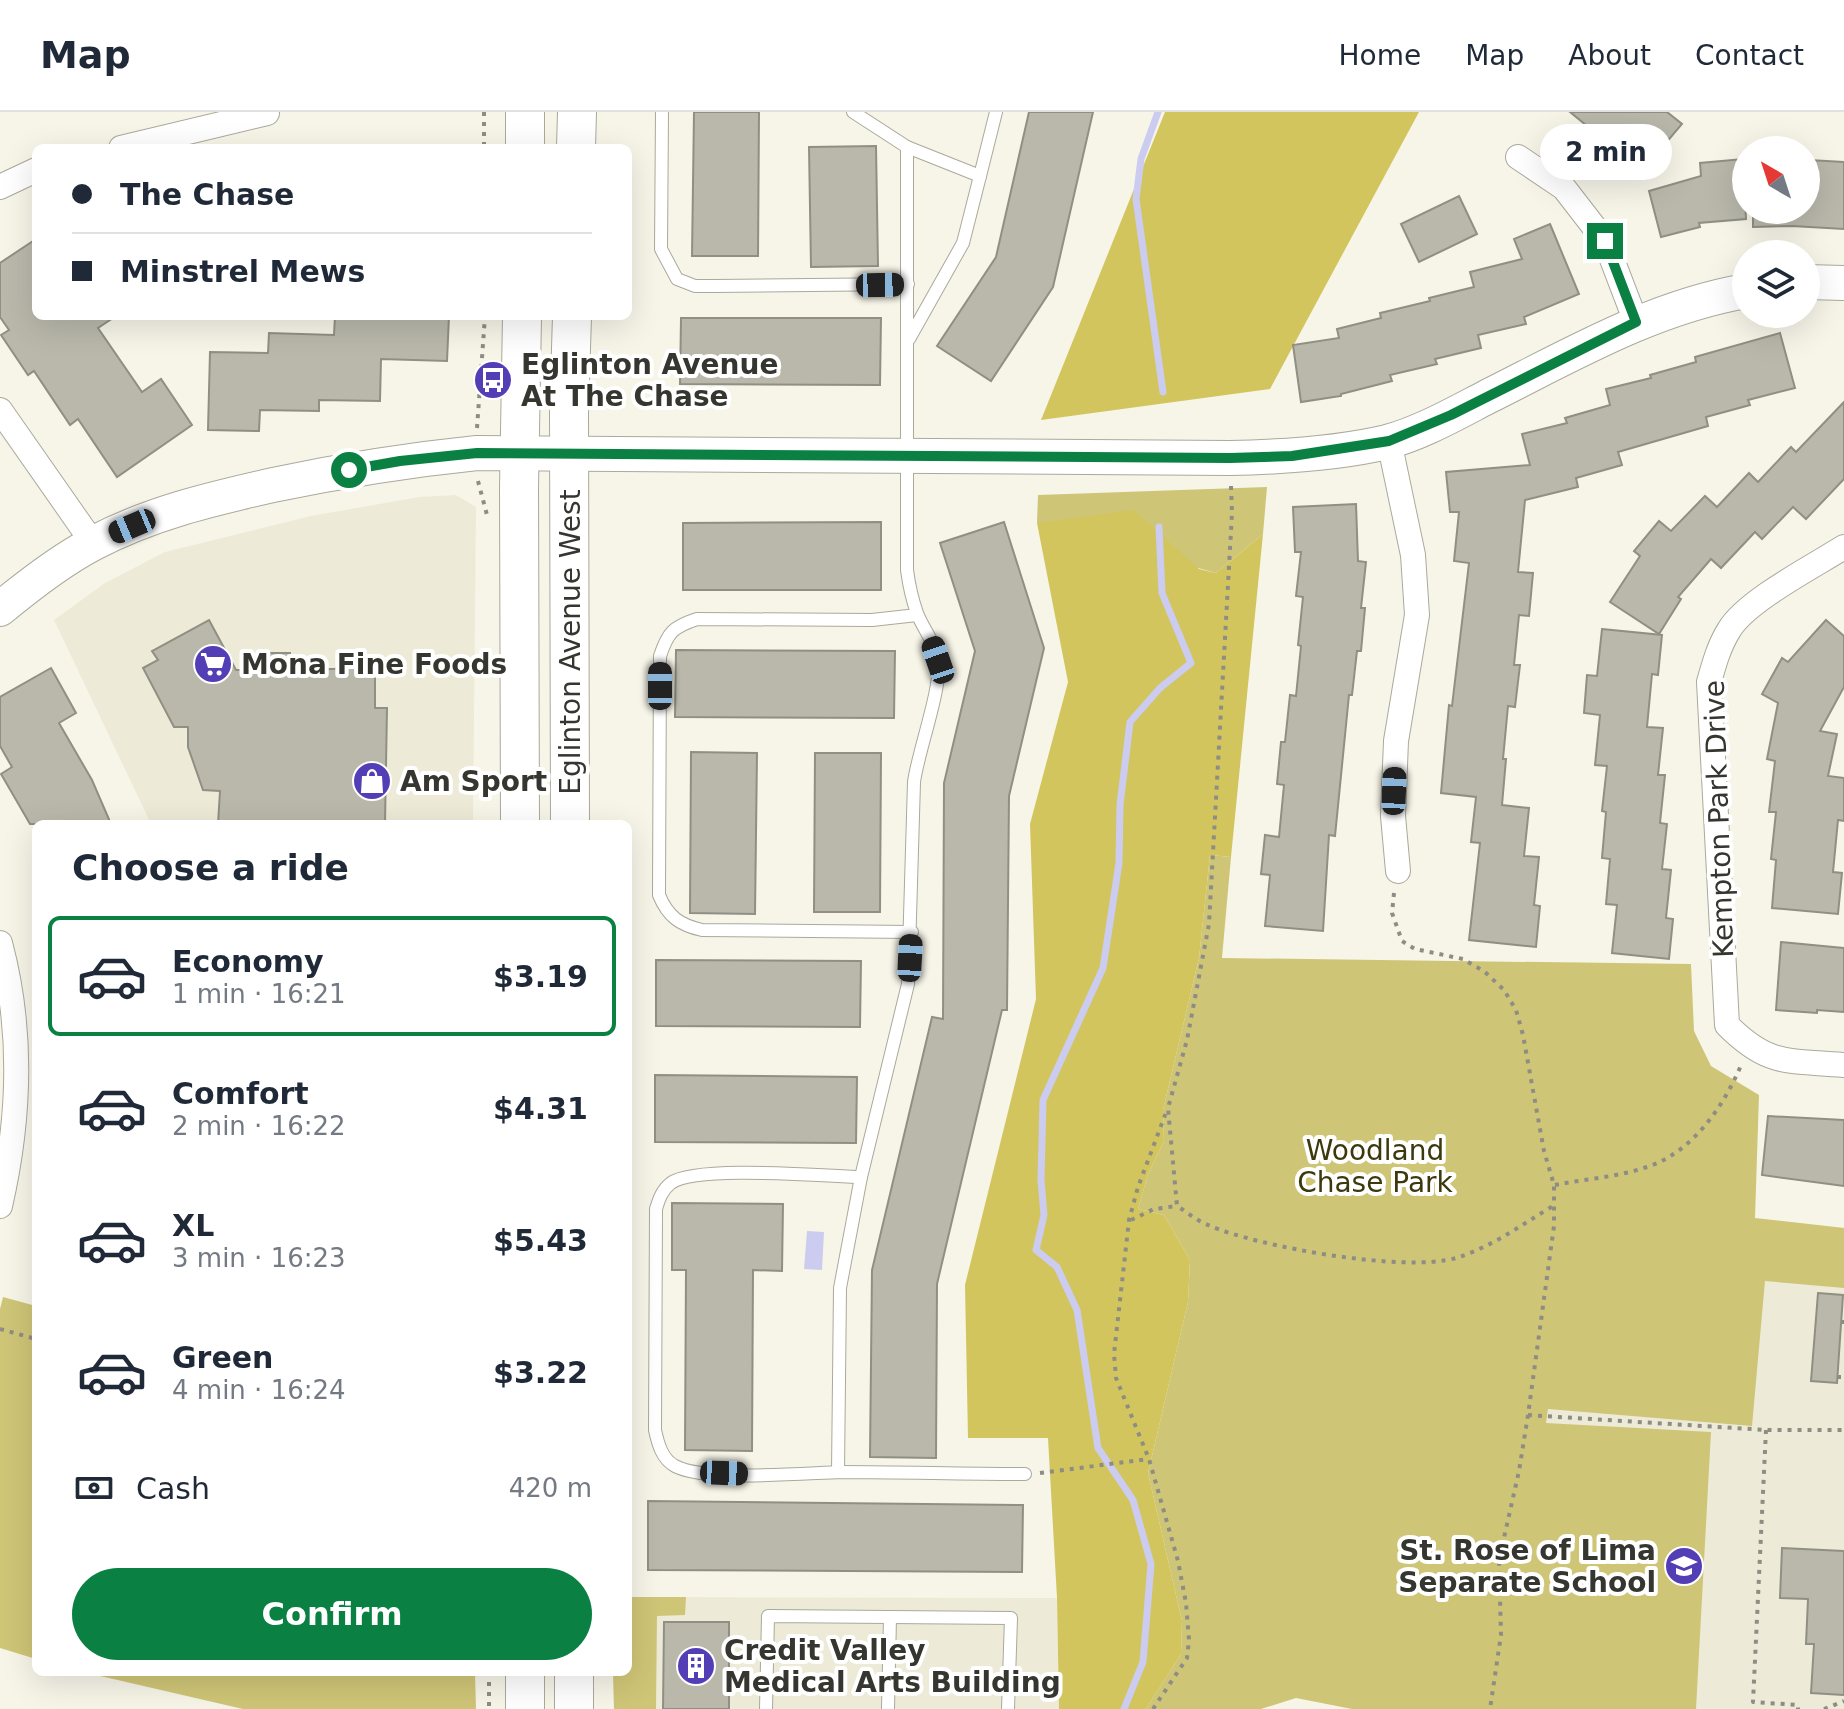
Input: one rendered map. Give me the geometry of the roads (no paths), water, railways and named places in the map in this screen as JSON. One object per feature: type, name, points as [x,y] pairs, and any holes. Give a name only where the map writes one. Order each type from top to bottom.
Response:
[{"type":"main road","points":[[525,112],[525,144]]},
{"type":"main road","points":[[576,144],[577,112]]},
{"type":"main road","name":"Eglinton Avenue West","points":[[520,820],[522,320]]},
{"type":"main road","name":"Eglinton Avenue West","points":[[570,820],[569,453],[572,320]]},
{"type":"main road","points":[[525,1676],[525,1709]]},
{"type":"main road","points":[[574,1676],[574,1709]]},
{"type":"street","points":[[138,144],[267,113]]},
{"type":"street","points":[[1518,157],[1564,188],[1605,241],[1636,322]]},
{"type":"street","points":[[0,187],[32,172]]},
{"type":"street","points":[[1820,282],[1844,283]]},
{"type":"street","points":[[0,609],[23,589],[93,543],[196,502],[400,461],[477,453],[1230,458],[1292,456],[1389,441],[1451,415],[1636,322],[1732,293]]},
{"type":"street","points":[[0,410],[93,543]]},
{"type":"street","points":[[1389,441],[1413,555],[1417,615],[1396,741],[1393,816],[1398,871]]},
{"type":"street","name":"Kempton Park Drive","points":[[1844,547],[1752,606],[1730,627],[1717,654],[1709,682],[1727,1025],[1748,1046],[1771,1059],[1844,1065]]},
{"type":"street","points":[[0,943],[9,983],[17,1056],[14,1126],[0,1206]]},
{"type":"lane","points":[[662,112],[661,249],[677,279],[695,286],[908,284]]},
{"type":"lane","points":[[853,112],[907,147],[980,176]]},
{"type":"lane","points":[[908,342],[963,243],[996,112]]},
{"type":"lane","points":[[838,1472],[840,1288],[861,1177],[908,984],[912,932],[914,782],[938,670],[932,640],[917,615],[907,570],[907,147]]},
{"type":"lane","points":[[912,932],[702,930],[682,925],[665,910],[659,895],[660,656],[666,637],[679,625],[697,619],[872,620],[917,615]]},
{"type":"lane","points":[[861,1177],[706,1172],[672,1182],[661,1193],[656,1209],[655,1430],[659,1449],[674,1466],[698,1472],[1025,1474]]},
{"type":"lane","points":[[766,1709],[768,1616],[1011,1618],[1008,1709]]},
{"type":"lane","points":[[888,1709],[890,1617]]},
{"type":"water","points":[[807,1231],[824,1232],[822,1270],[804,1269]]},
{"type":"waterway","points":[[1158,112],[1141,159],[1136,199],[1163,392]]},
{"type":"waterway","points":[[1124,1709],[1143,1662],[1151,1564],[1133,1500],[1098,1448],[1077,1310],[1057,1267],[1036,1250],[1044,1215],[1041,1180],[1043,1100],[1103,968],[1119,863],[1120,805],[1130,722],[1160,688],[1191,663],[1162,593],[1159,527]]},
{"type":"place","name":"Eglinton Avenue At The Chase","points":[[493,380]]},
{"type":"place","name":"Mona Fine Foods","points":[[213,664]]},
{"type":"place","name":"Am Sport","points":[[372,781]]},
{"type":"place","name":"St. Rose of Lima Separate School","points":[[1684,1566]]},
{"type":"place","name":"Credit Valley Medical Arts Building","points":[[696,1666]]},
{"type":"park label","name":"Woodland Chase Park","points":[[1375,1166]]}]
